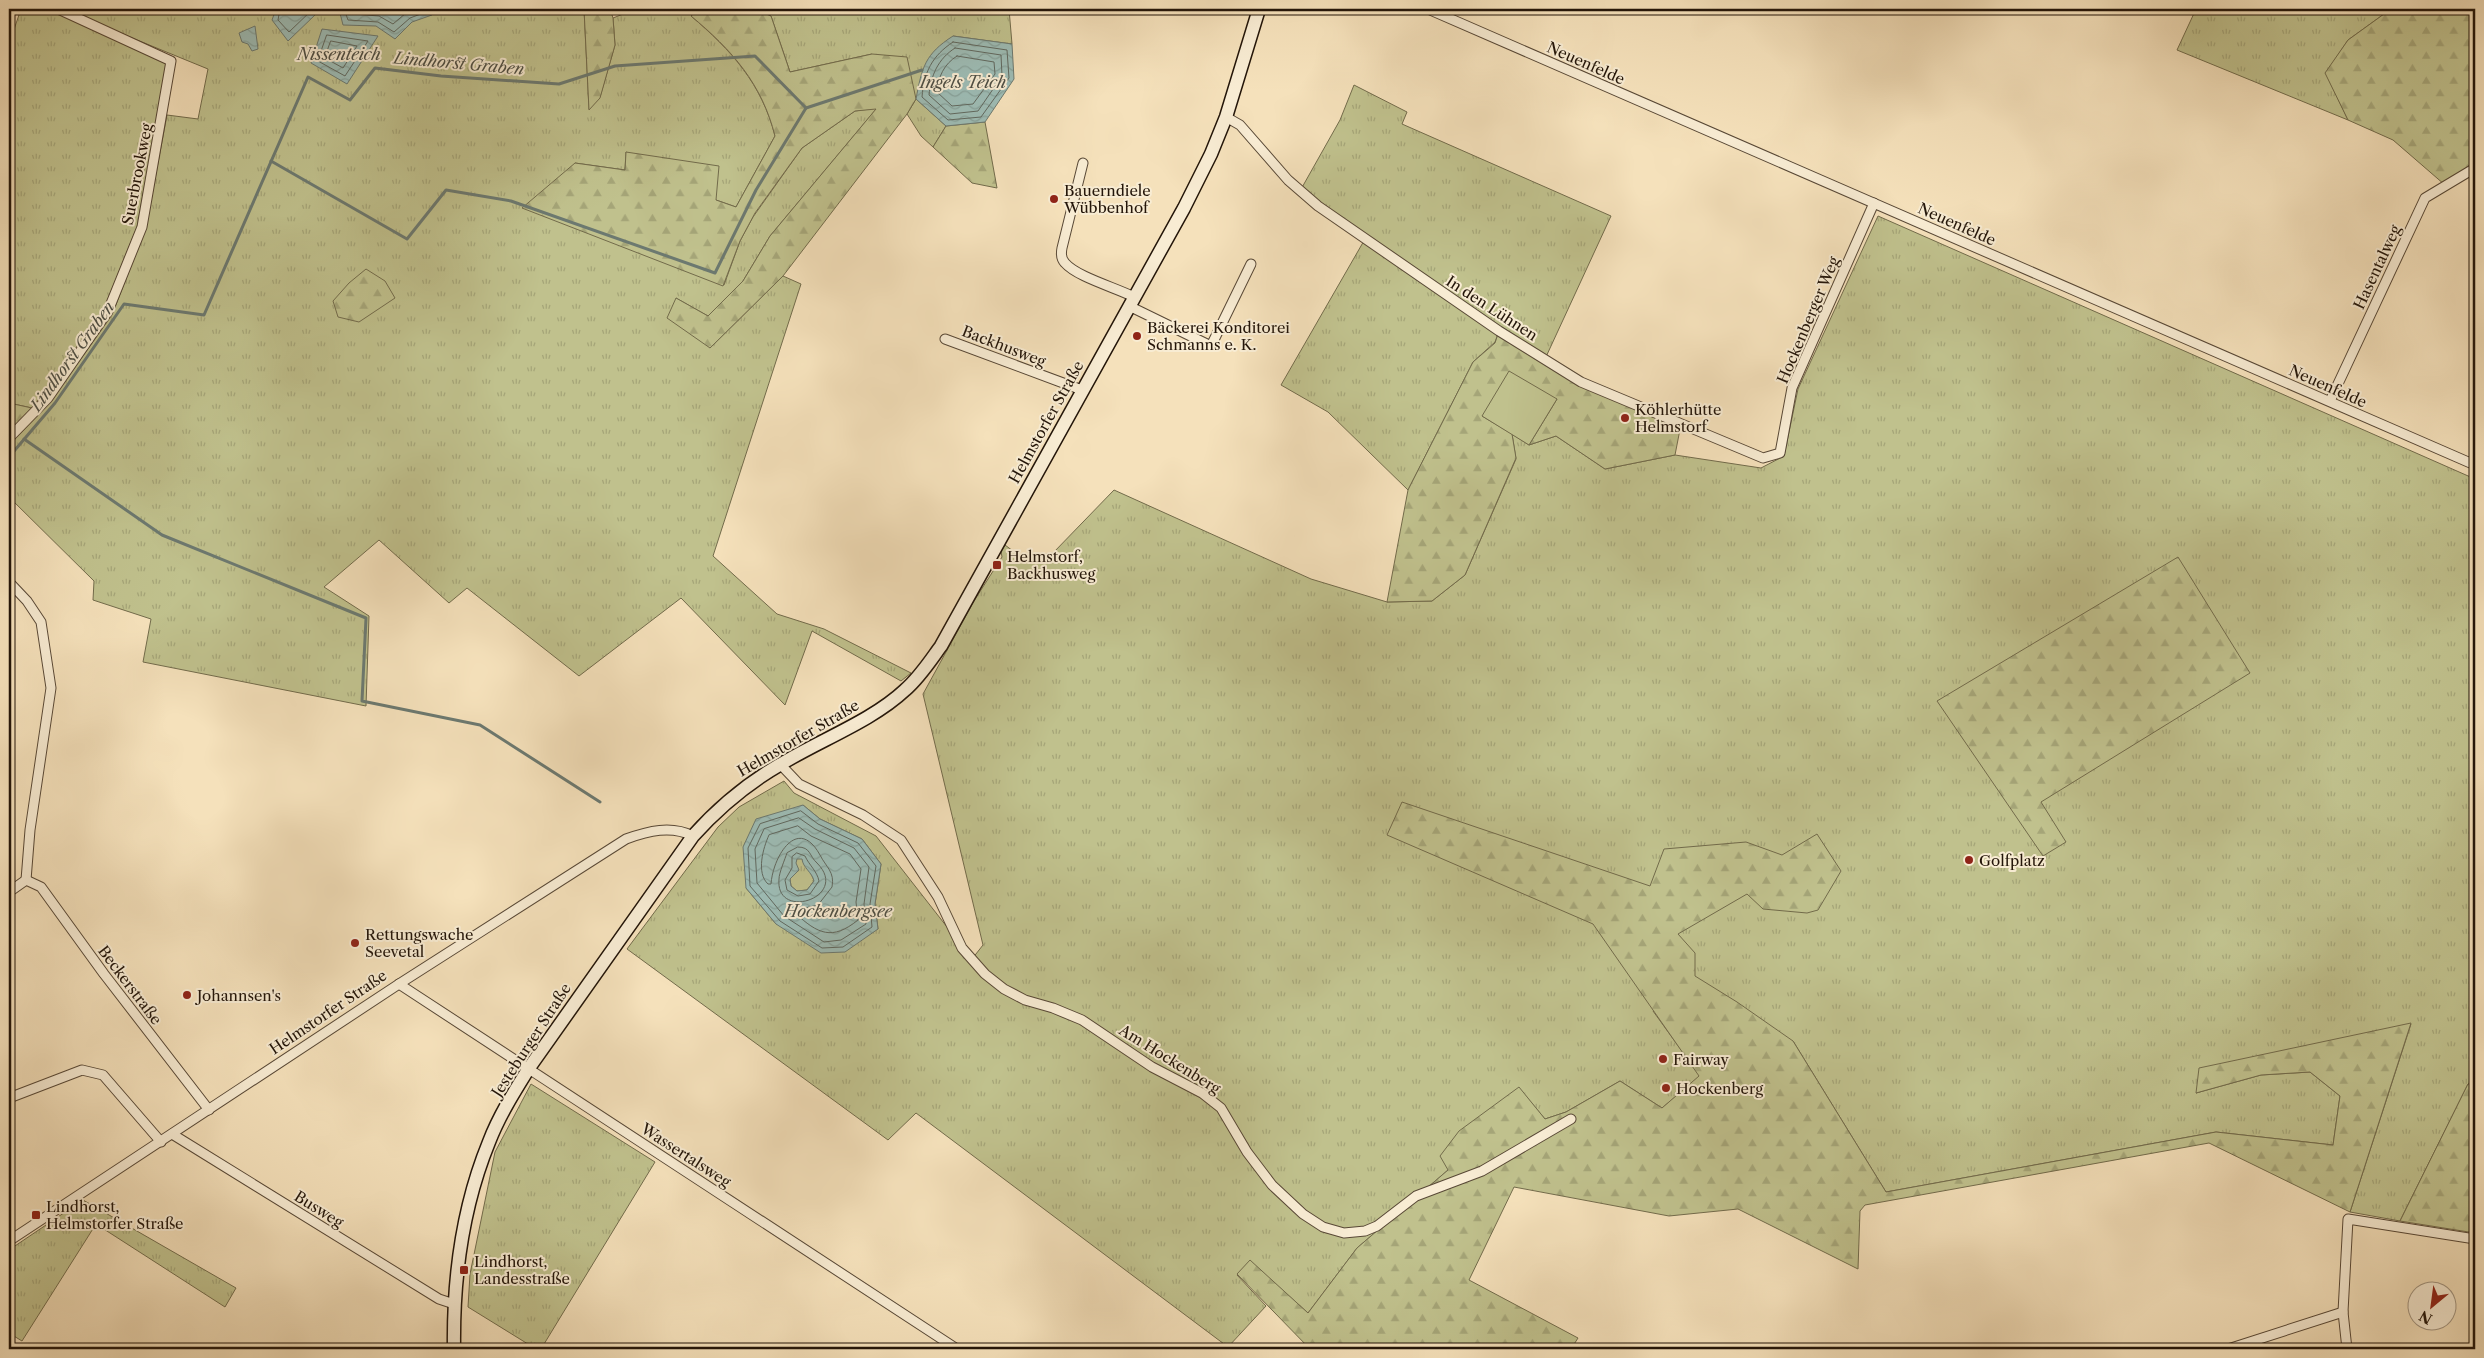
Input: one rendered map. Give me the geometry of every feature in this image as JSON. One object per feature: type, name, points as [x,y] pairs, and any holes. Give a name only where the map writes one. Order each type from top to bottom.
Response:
[{"type":"main road","name":"Helmstorfer Straße","points":[[693,836],[714,813],[738,792],[780,764],[883,707],[905,691],[924,671],[940,646],[1188,200],[1226,117],[1259,9]]},
{"type":"main road","name":"Jesteburger Straße","points":[[454,1349],[454,1304],[457,1270],[475,1181],[489,1142],[507,1104],[529,1068],[693,836]]},
{"type":"street","name":"Suerbrookweg","points":[[9,438],[48,398],[108,311],[142,227],[171,61],[58,9]]},
{"type":"street","name":"Neuenfelde","points":[[1428,9],[2475,465]]},
{"type":"street","name":"In den Lühnen","points":[[1226,117],[1240,125],[1288,180],[1318,206],[1499,332],[1575,378],[1763,458],[1780,453]]},
{"type":"street","points":[[1083,164],[1062,248],[1062,258],[1065,263],[1080,273],[1211,346],[1251,264]]},
{"type":"street","name":"Hasentalweg","points":[[2330,401],[2425,198],[2475,168]]},
{"type":"street","name":"Hockenberger Weg","points":[[1780,453],[1792,388],[1874,203]]},
{"type":"street","name":"Backhusweg","points":[[945,339],[1082,390]]},
{"type":"street","points":[[9,582],[27,601],[41,622],[51,688],[30,830],[26,880],[9,892]]},
{"type":"street","name":"Am Hockenberg","points":[[780,764],[799,784],[864,815],[901,840],[938,897],[962,948],[985,974],[1004,989],[1025,1000],[1054,1008],[1082,1020],[1152,1067],[1202,1093],[1222,1108],[1247,1152],[1272,1185],[1302,1214],[1324,1227],[1344,1233],[1365,1231],[1376,1226],[1416,1196],[1482,1171],[1571,1119]]},
{"type":"street","name":"Helmstorfer Straße","points":[[9,1241],[399,984],[626,839],[650,831],[670,830],[693,836]]},
{"type":"street","name":"Beckerstraße","points":[[26,880],[41,887],[104,974],[209,1110]]},
{"type":"street","name":"Wassertalsweg","points":[[399,984],[957,1349]]},
{"type":"street","points":[[9,1098],[82,1070],[92,1071],[103,1075],[161,1142]]},
{"type":"street","name":"Busweg","points":[[172,1134],[439,1299],[454,1304]]},
{"type":"street","points":[[2347,1349],[2343,1312],[2348,1220],[2475,1239]]},
{"type":"street","points":[[2228,1349],[2343,1312]]},
{"type":"green space","points":[[21,9],[50,9],[167,64],[137,227],[104,309],[32,408],[9,403],[9,44]]},
{"type":"green space","points":[[69,9],[584,9],[589,109],[600,97],[615,45],[613,18],[636,9],[699,9],[691,16],[732,55],[743,69],[762,100],[775,136],[736,207],[716,200],[626,152],[625,170],[575,163],[724,285],[740,241],[753,217],[802,148],[855,111],[877,108],[770,236],[743,281],[708,316],[676,298],[710,348],[783,276],[801,284],[713,556],[777,614],[824,629],[911,673],[901,681],[812,631],[785,705],[681,598],[579,676],[467,588],[449,603],[379,540],[324,587],[369,616],[366,706],[143,662],[151,619],[93,600],[94,581],[9,497],[9,445],[51,401],[112,315],[146,227],[167,115],[198,119],[208,69],[115,31]]},
{"type":"green space","points":[[584,9],[610,9],[613,18],[615,45],[600,98],[589,110]]},
{"type":"green space","points":[[699,9],[754,9],[771,16],[790,72],[872,54],[907,57],[916,99],[907,114],[783,276],[710,348],[667,318],[676,298],[708,316],[743,281],[770,236],[876,109],[855,111],[802,148],[755,213],[740,241],[723,286],[522,208],[575,163],[625,170],[626,152],[719,166],[716,200],[736,207],[775,136],[762,100],[744,69],[720,42],[691,16]]},
{"type":"green space","points":[[754,9],[1009,9],[1012,44],[953,36],[916,99],[872,54],[790,72],[771,16]]},
{"type":"green space","points":[[2196,9],[2385,9],[2384,14],[2348,40],[2326,73],[2348,120],[2177,50]]},
{"type":"green space","points":[[2385,9],[2475,9],[2475,168],[2445,185],[2393,140],[2348,120],[2325,73],[2348,40],[2384,14]]},
{"type":"green space","points":[[1354,85],[1407,112],[1402,124],[1611,216],[1545,359],[1499,331],[1495,342],[1473,362],[1408,490],[1328,412],[1281,385],[1365,239],[1300,191],[1340,120]]},
{"type":"green space","points":[[916,99],[946,126],[933,147],[921,136],[907,114]]},
{"type":"green space","points":[[985,122],[997,188],[972,183],[933,147],[946,126]]},
{"type":"green space","points":[[1878,216],[2475,479],[2475,1084],[2468,1084],[2400,1221],[2350,1212],[2411,1024],[2196,1093],[2261,1075],[2310,1072],[2340,1096],[2333,1145],[2216,1132],[1886,1192],[1793,1041],[1653,1011],[1700,1076],[1662,1108],[1620,1081],[1566,1112],[1545,1119],[1519,1088],[1448,1170],[1357,1248],[1308,1313],[1250,1261],[1237,1275],[1266,1306],[1228,1347],[916,1113],[888,1140],[627,949],[718,827],[739,807],[784,781],[794,793],[876,836],[972,959],[983,945],[923,694],[974,601],[1002,557],[1001,551],[1005,545],[1021,557],[1053,553],[1114,490],[1311,579],[1387,602],[1432,601],[1465,575],[1516,459],[1512,434],[1529,445],[1556,436],[1605,469],[1675,455],[1761,468],[1784,456],[1798,389]],"holes":[[[803,805],[820,819],[862,839],[881,864],[875,904],[878,929],[776,924],[746,888]]]},
{"type":"green space","points":[[366,269],[385,281],[395,298],[359,322],[338,317],[333,301],[349,283]]},
{"type":"green space","points":[[1499,331],[1583,379],[1682,419],[1675,455],[1605,469],[1556,436],[1529,445],[1557,399],[1482,416],[1512,434],[1516,458],[1465,575],[1432,601],[1387,602],[1408,490],[1473,362],[1495,343]]},
{"type":"green space","points":[[1509,371],[1557,399],[1529,445],[1482,416]]},
{"type":"green space","points":[[9,403],[32,408],[9,431]]},
{"type":"green space","points":[[2178,557],[2250,673],[2041,802],[2066,842],[2043,856],[1937,701]]},
{"type":"green space","points":[[1402,802],[1650,886],[1664,849],[1746,842],[1782,855],[1817,834],[1841,871],[1818,910],[1807,913],[1763,909],[1747,894],[1678,934],[1695,953],[1695,976],[1737,1002],[1793,1041],[1886,1192],[2216,1132],[2333,1145],[2340,1096],[2310,1072],[2261,1075],[2196,1093],[2199,1068],[2411,1023],[2350,1212],[2209,1143],[1865,1205],[1860,1211],[1858,1269],[1738,1209],[1669,1216],[1514,1187],[1469,1280],[1578,1338],[1571,1349],[1310,1349],[1237,1274],[1250,1260],[1308,1313],[1357,1248],[1448,1170],[1440,1156],[1459,1131],[1519,1087],[1545,1119],[1566,1112],[1620,1081],[1662,1108],[1699,1076],[1593,924],[1387,835]]},
{"type":"green space","points":[[797,858],[802,858],[814,881],[807,890],[797,891],[791,886],[790,879]]},
{"type":"green space","points":[[531,1084],[655,1162],[541,1349],[536,1349],[468,1307],[470,1274],[495,1152]]},
{"type":"green space","points":[[2468,1084],[2475,1084],[2475,1233],[2400,1221]]},
{"type":"green space","points":[[83,1200],[236,1288],[225,1307],[96,1224],[22,1341],[9,1333],[9,1250]]},
{"type":"water","points":[[276,9],[318,9],[316,14],[288,41],[272,20]]},
{"type":"water","points":[[339,9],[432,9],[432,15],[412,22],[395,39],[376,26],[343,25]]},
{"type":"water","points":[[255,26],[258,49],[252,51],[248,44],[242,42],[239,33]]},
{"type":"water","name":"Nissenteich","points":[[322,29],[378,36],[347,84],[311,63]]},
{"type":"water","name":"Ingels Teich","points":[[953,36],[1012,44],[1014,79],[985,122],[946,126],[916,99],[920,78],[926,62],[936,49]]},
{"type":"water","name":"Hockenbergsee","points":[[803,805],[820,819],[862,839],[881,864],[875,904],[878,929],[845,952],[821,953],[776,924],[746,888],[743,847],[756,819]],"holes":[[[797,859],[802,859],[814,881],[807,890],[797,891],[791,886],[790,879],[799,870],[796,863]]]},
{"type":"waterway","name":"Lindhorst Graben","points":[[9,457],[55,403],[124,304],[204,315],[308,77],[350,100],[375,68],[441,76],[559,84],[615,66],[755,56],[806,108],[922,70]]},
{"type":"waterway","points":[[271,161],[407,239],[446,190],[511,201],[715,273],[756,190],[806,108]]},
{"type":"waterway","points":[[24,439],[162,535],[366,618],[362,701],[480,725],[600,802]]},
{"type":"place","name":"Bauerndiele Wübbenhof","points":[[1054,199]]},
{"type":"place","name":"Bäckerei Konditorei Schmanns e. K.","points":[[1137,336]]},
{"type":"place","name":"Köhlerhütte Helmstorf","points":[[1625,418]]},
{"type":"place","name":"Helmstorf, Backhusweg","points":[[997,565]]},
{"type":"place","name":"Golfplatz","points":[[1969,860]]},
{"type":"place","name":"Rettungswache Seevetal","points":[[355,943]]},
{"type":"place","name":"Johannsen's","points":[[187,995]]},
{"type":"place","name":"Fairway","points":[[1663,1059]]},
{"type":"place","name":"Hockenberg","points":[[1666,1088]]},
{"type":"place","name":"Lindhorst, Helmstorfer Straße","points":[[36,1215]]},
{"type":"place","name":"Lindhorst, Landesstraße","points":[[464,1270]]}]
